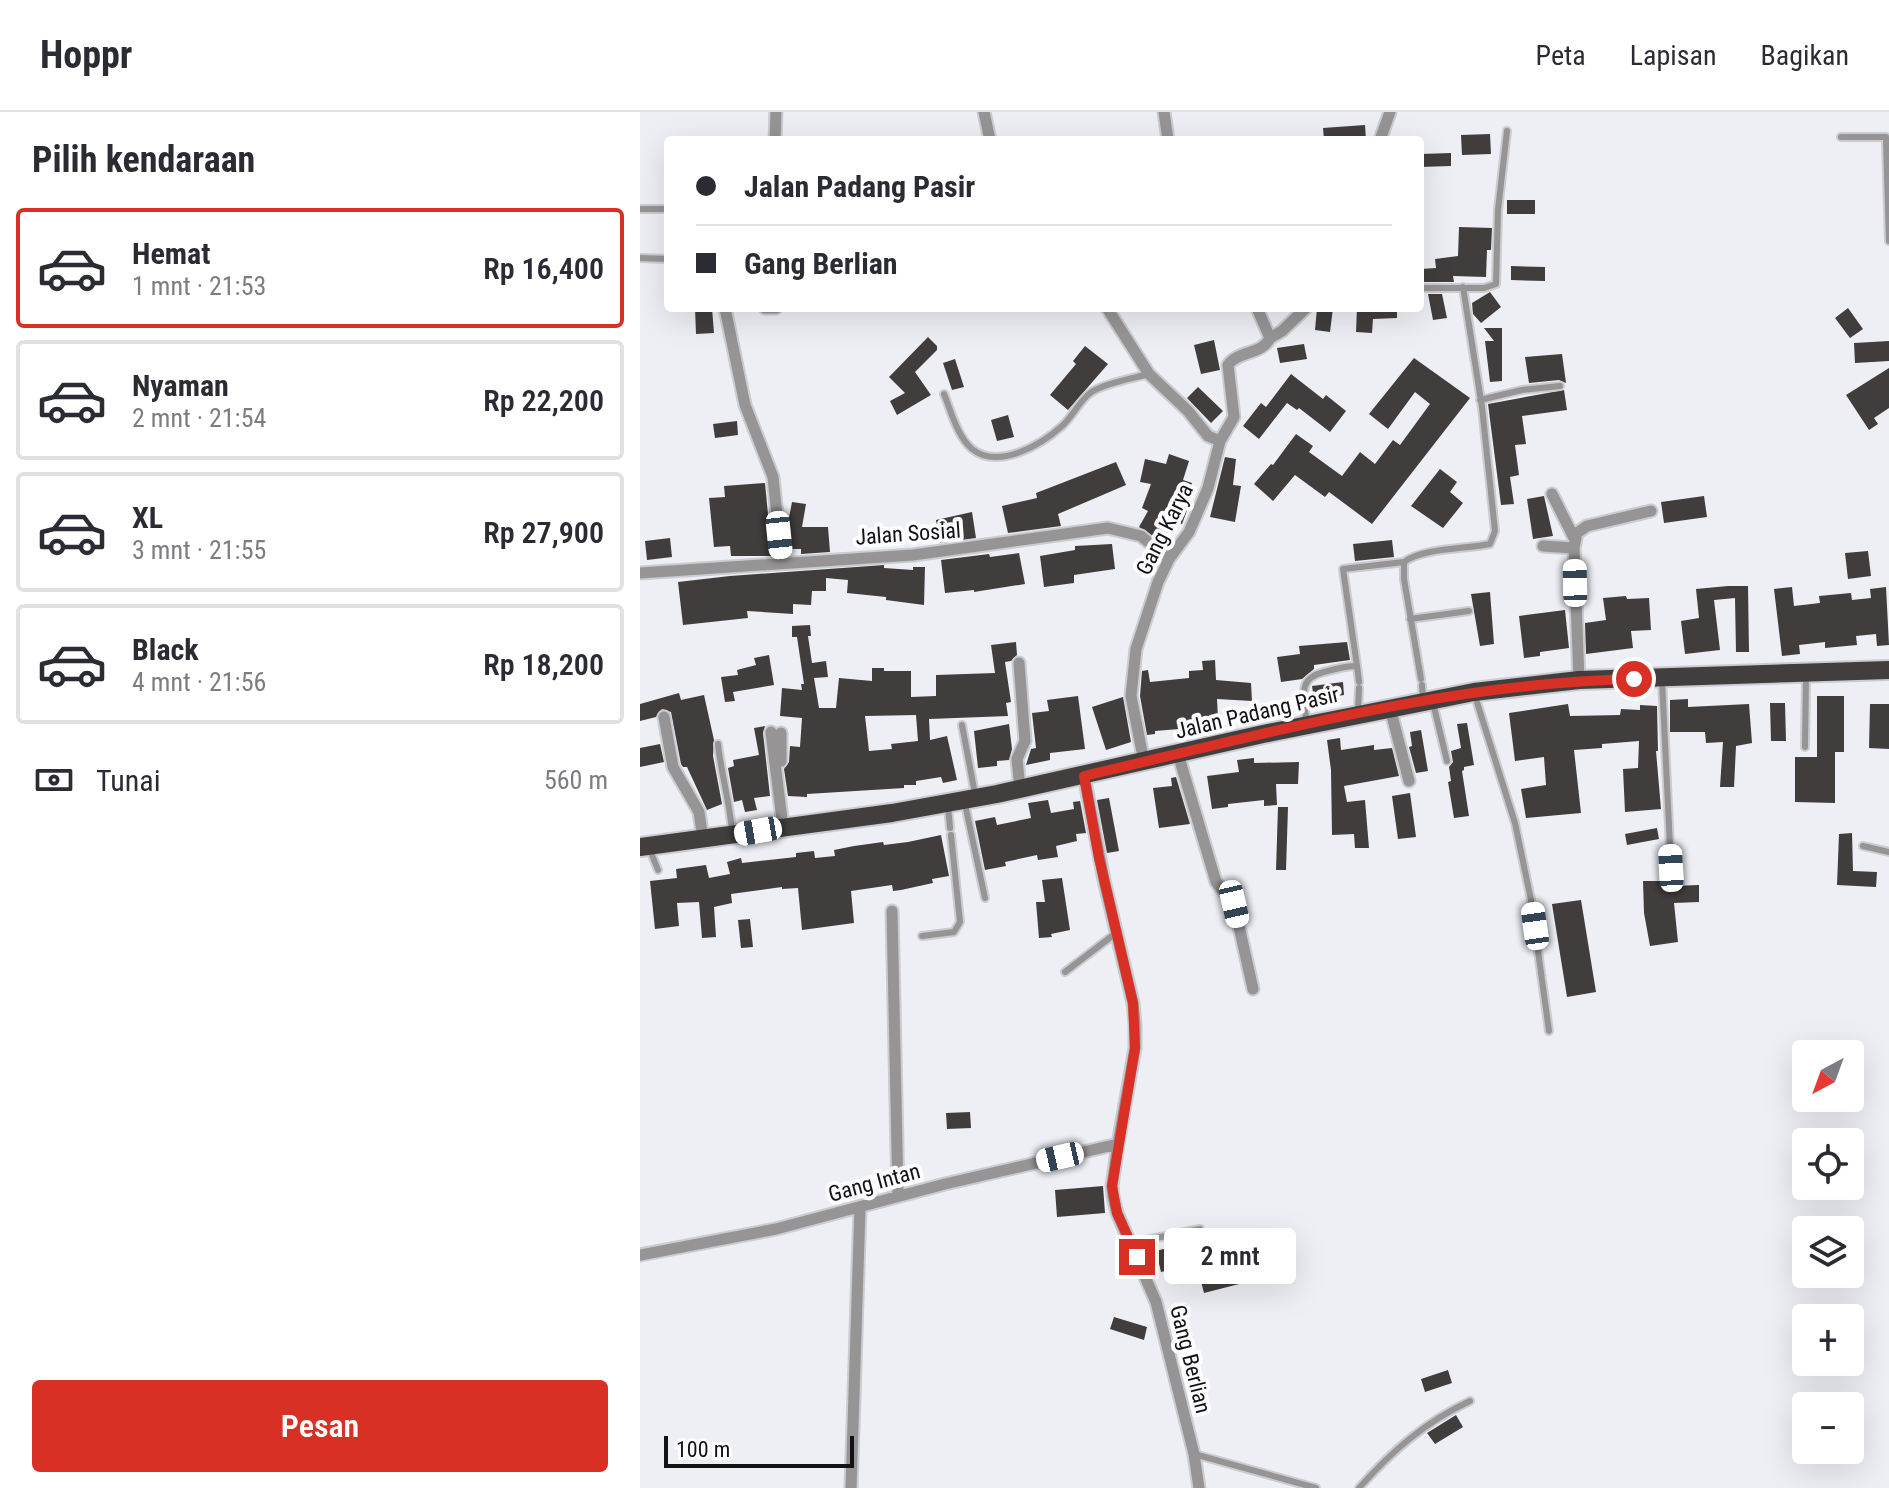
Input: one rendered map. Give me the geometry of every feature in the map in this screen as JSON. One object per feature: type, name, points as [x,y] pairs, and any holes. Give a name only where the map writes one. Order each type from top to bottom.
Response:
[{"type":"highway","name":"Jalan Padang Pasir","points":[[645,847],[732,836],[1020,789],[1390,708],[1424,691],[1474,692],[1579,680],[1889,670]]},
{"type":"street","points":[[775,136],[776,112]]},
{"type":"street","points":[[984,112],[989,136]]},
{"type":"street","points":[[1164,112],[1167,136]]},
{"type":"street","points":[[1381,136],[1390,112]]},
{"type":"street","points":[[725,312],[745,405],[773,477],[782,563]]},
{"type":"street","points":[[1110,312],[1149,374],[1188,411],[1208,436],[1220,441]]},
{"type":"street","points":[[1259,312],[1270,338],[1302,312]]},
{"type":"street","name":"Gang Karya","points":[[1144,762],[1131,696],[1133,663],[1148,609],[1169,559],[1195,520],[1210,483],[1220,441],[1234,417],[1228,365],[1234,358],[1264,348],[1270,338]]},
{"type":"street","points":[[1552,494],[1574,544]]},
{"type":"street","points":[[1579,680],[1574,544],[1577,533],[1584,527],[1651,511]]},
{"type":"street","name":"Jalan Sosial","points":[[640,573],[949,552],[1058,533],[1108,528],[1141,536],[1169,559]]},
{"type":"street","points":[[1543,546],[1574,544]]},
{"type":"street","points":[[1019,663],[1025,741],[1017,759],[1020,789]]},
{"type":"street","points":[[1390,708],[1409,781]]},
{"type":"street","points":[[664,717],[673,767],[699,812],[703,839]]},
{"type":"street","points":[[776,733],[781,761],[774,762],[783,827]]},
{"type":"street","points":[[1178,754],[1216,882],[1234,904],[1253,989]]},
{"type":"street","name":"Gang Berlian","points":[[1084,776],[1094,836],[1133,1003],[1135,1048],[1118,1144],[1113,1196],[1156,1302],[1194,1454],[1199,1488]]},
{"type":"street","points":[[892,911],[898,1196]]},
{"type":"street","name":"Gang Intan","points":[[640,1255],[776,1229],[898,1196],[1118,1144]]},
{"type":"street","points":[[851,1488],[860,1207]]},
{"type":"lane","points":[[1424,288],[1491,287],[1497,282],[1498,210],[1507,131]]},
{"type":"lane","points":[[1841,137],[1887,137],[1889,241]]},
{"type":"lane","points":[[640,209],[664,209]]},
{"type":"lane","points":[[640,258],[664,259]]},
{"type":"lane","points":[[1358,714],[1359,685],[1343,569],[1404,562],[1431,553],[1490,544],[1494,539],[1480,400],[1463,287]]},
{"type":"lane","points":[[944,394],[958,429],[970,447],[984,456],[1004,455],[1046,440],[1093,391],[1149,374]]},
{"type":"lane","points":[[1480,400],[1522,390],[1560,386]]},
{"type":"lane","points":[[1404,562],[1410,619],[1424,691],[1447,761]]},
{"type":"lane","points":[[1410,619],[1469,611]]},
{"type":"lane","points":[[1306,725],[1305,681],[1311,675],[1357,666]]},
{"type":"lane","points":[[1805,747],[1806,673]]},
{"type":"lane","points":[[1662,679],[1671,868]]},
{"type":"lane","points":[[1474,692],[1515,823],[1531,900],[1549,1031]]},
{"type":"lane","points":[[962,725],[963,800],[985,898]]},
{"type":"lane","points":[[718,744],[730,804],[732,836]]},
{"type":"lane","points":[[922,936],[954,932],[960,922],[951,832],[963,800]]},
{"type":"lane","points":[[1863,846],[1889,852]]},
{"type":"lane","points":[[645,847],[658,870]]},
{"type":"lane","points":[[1065,972],[1116,933]]},
{"type":"lane","points":[[1131,1243],[1200,1229]]},
{"type":"lane","points":[[1359,1488],[1409,1437],[1441,1415],[1470,1401]]},
{"type":"lane","points":[[1194,1454],[1316,1488]]},
{"type":"building","points":[[1365,125],[1366,136],[1324,136],[1323,128]]},
{"type":"building","points":[[1490,134],[1491,154],[1462,155],[1461,135]]},
{"type":"building","points":[[1451,153],[1451,166],[1424,167],[1424,154]]},
{"type":"building","points":[[1507,200],[1535,200],[1535,214],[1507,214]]},
{"type":"building","points":[[1459,227],[1492,228],[1486,277],[1453,276],[1454,282],[1424,282],[1424,269],[1436,268],[1435,259],[1458,256]]},
{"type":"building","points":[[1511,266],[1545,267],[1545,281],[1511,280]]},
{"type":"building","points":[[1490,292],[1501,307],[1481,323],[1473,314],[1472,303]]},
{"type":"building","points":[[1428,294],[1442,294],[1447,318],[1433,320]]},
{"type":"building","points":[[1848,308],[1863,329],[1850,338],[1835,318]]},
{"type":"building","points":[[695,312],[712,312],[714,333],[696,334]]},
{"type":"building","points":[[1317,312],[1332,312],[1330,332],[1315,330]]},
{"type":"building","points":[[1357,312],[1397,312],[1397,318],[1373,319],[1372,333],[1356,332]]},
{"type":"building","points":[[1484,328],[1502,328],[1502,381],[1490,382],[1485,341],[1494,341]]},
{"type":"building","points":[[928,337],[937,350],[915,372],[931,395],[897,415],[890,401],[905,393],[889,377]]},
{"type":"building","points":[[1214,340],[1220,370],[1201,374],[1194,345]]},
{"type":"building","points":[[1889,341],[1889,361],[1855,363],[1854,343]]},
{"type":"building","points":[[1304,344],[1307,359],[1280,363],[1277,348]]},
{"type":"building","points":[[1085,346],[1108,364],[1068,410],[1050,395],[1076,364],[1073,361]]},
{"type":"building","points":[[1562,354],[1566,383],[1559,380],[1529,383],[1525,357]]},
{"type":"building","points":[[1414,358],[1470,398],[1372,524],[1329,492],[1325,497],[1295,475],[1273,501],[1254,484],[1296,434],[1313,446],[1309,452],[1342,476],[1360,452],[1375,464],[1393,440],[1400,445],[1430,404],[1415,392],[1388,429],[1369,414]]},
{"type":"building","points":[[955,359],[964,387],[952,390],[943,363]]},
{"type":"building","points":[[1889,368],[1889,408],[1874,418],[1878,424],[1869,430],[1846,395]]},
{"type":"building","points":[[1291,374],[1323,399],[1326,395],[1346,411],[1330,432],[1299,408],[1297,410],[1287,403],[1259,439],[1243,426],[1261,403],[1266,407]]},
{"type":"building","points":[[1198,387],[1223,411],[1211,423],[1187,398]]},
{"type":"building","points":[[1564,390],[1567,410],[1522,416],[1526,444],[1515,445],[1519,475],[1510,477],[1514,504],[1501,505],[1488,404]]},
{"type":"building","points":[[1008,415],[1014,437],[997,441],[991,420]]},
{"type":"building","points":[[737,421],[738,435],[715,438],[713,424]]},
{"type":"building","points":[[1169,454],[1189,461],[1183,480],[1192,483],[1183,506],[1188,508],[1182,524],[1174,521],[1163,543],[1139,527],[1148,511],[1142,508],[1151,484],[1140,482],[1145,459],[1166,464]]},
{"type":"building","points":[[1225,457],[1236,459],[1233,485],[1241,486],[1235,522],[1210,517]]},
{"type":"building","points":[[1116,462],[1126,485],[1058,514],[1061,526],[1008,533],[1002,506],[1037,498],[1036,493]]},
{"type":"building","points":[[1440,469],[1457,482],[1450,492],[1463,503],[1443,528],[1411,506]]},
{"type":"building","points":[[765,483],[772,556],[731,556],[730,546],[714,547],[709,498],[725,497],[724,486]]},
{"type":"building","points":[[1544,496],[1553,536],[1533,539],[1527,499]]},
{"type":"building","points":[[1704,496],[1707,517],[1664,523],[1661,502]]},
{"type":"building","points":[[792,502],[806,504],[802,527],[828,527],[830,552],[801,554],[801,549],[789,549],[787,528]]},
{"type":"building","points":[[972,512],[976,538],[940,543],[936,520]]},
{"type":"building","points":[[670,538],[672,557],[647,560],[645,541]]},
{"type":"building","points":[[1392,540],[1394,557],[1355,561],[1353,544]]},
{"type":"building","points":[[1112,544],[1115,569],[1074,575],[1074,583],[1044,587],[1040,556],[1075,550],[1075,546]]},
{"type":"building","points":[[1868,551],[1871,576],[1848,579],[1845,553]]},
{"type":"building","points":[[1019,553],[1025,584],[945,593],[941,560]]},
{"type":"building","points":[[884,565],[884,568],[913,570],[913,567],[925,567],[924,605],[847,593],[848,580],[826,578],[826,591],[812,591],[811,605],[793,604],[793,614],[747,611],[748,618],[683,625],[678,582]]},
{"type":"building","points":[[1748,586],[1749,652],[1736,652],[1735,598],[1714,600],[1720,650],[1685,654],[1681,621],[1699,618],[1696,589]]},
{"type":"building","points":[[1792,587],[1794,606],[1820,603],[1819,596],[1851,593],[1852,600],[1871,598],[1870,589],[1886,587],[1889,645],[1877,646],[1876,634],[1856,636],[1857,645],[1825,648],[1825,642],[1799,645],[1800,654],[1782,656],[1774,589]]},
{"type":"building","points":[[1490,592],[1494,644],[1480,646],[1471,594]]},
{"type":"building","points":[[1626,596],[1627,599],[1649,598],[1651,630],[1631,631],[1633,648],[1586,654],[1585,623],[1606,620],[1603,598]]},
{"type":"building","points":[[1565,610],[1569,648],[1524,658],[1519,616]]},
{"type":"building","points":[[810,625],[811,636],[808,636],[812,663],[826,661],[828,677],[814,678],[819,708],[836,708],[839,678],[872,681],[872,668],[911,671],[911,697],[936,696],[936,675],[995,673],[991,645],[1016,642],[1017,655],[1005,662],[1011,702],[1006,703],[1008,716],[929,719],[930,740],[947,736],[957,780],[943,783],[941,777],[916,781],[916,785],[904,785],[904,788],[788,796],[784,769],[789,762],[790,746],[800,747],[802,718],[780,716],[782,688],[802,690],[801,684],[804,684],[797,637],[792,637],[792,626]],"holes":[[[916,715],[918,741],[891,744],[892,749],[869,751],[865,716]]]},
{"type":"building","points":[[1347,642],[1350,660],[1314,665],[1314,669],[1302,679],[1281,682],[1277,657],[1300,654],[1299,646]]},
{"type":"building","points":[[769,655],[774,685],[733,692],[735,701],[725,702],[721,677],[738,675],[737,670],[756,665],[754,658]]},
{"type":"building","points":[[1215,660],[1216,680],[1251,683],[1252,701],[1217,699],[1218,718],[1203,719],[1203,727],[1155,731],[1155,734],[1147,735],[1140,696],[1142,671],[1148,670],[1150,682],[1189,678],[1189,671],[1203,670],[1202,661]]},
{"type":"building","points":[[1343,682],[1344,695],[1314,699],[1312,686]]},
{"type":"building","points":[[679,693],[681,700],[704,695],[714,740],[713,756],[722,804],[707,810],[687,767],[681,764],[671,712],[662,709],[656,717],[640,721],[640,704]]},
{"type":"building","points":[[1078,696],[1085,749],[1050,753],[1050,760],[1026,765],[1031,749],[1036,748],[1032,713],[1049,711],[1047,700]]},
{"type":"building","points":[[1817,696],[1844,696],[1844,752],[1835,752],[1835,803],[1795,802],[1795,757],[1817,757]]},
{"type":"building","points":[[1123,697],[1131,742],[1106,750],[1092,707]]},
{"type":"building","points":[[1688,699],[1688,707],[1749,704],[1752,743],[1736,746],[1734,787],[1720,787],[1723,742],[1706,743],[1705,732],[1670,732],[1670,700]]},
{"type":"building","points":[[1770,703],[1785,703],[1786,741],[1771,741]]},
{"type":"building","points":[[1568,704],[1570,716],[1620,715],[1621,709],[1640,710],[1640,705],[1657,706],[1656,751],[1661,809],[1625,812],[1623,769],[1638,768],[1639,741],[1574,750],[1581,813],[1526,818],[1521,789],[1546,785],[1544,757],[1515,761],[1509,713]]},
{"type":"building","points":[[1870,704],[1889,704],[1889,749],[1869,748]]},
{"type":"building","points":[[1467,723],[1474,765],[1464,767],[1462,771],[1469,816],[1454,818],[1448,782],[1451,781],[1449,767],[1453,762],[1451,751],[1461,748],[1457,724]]},
{"type":"building","points":[[1009,724],[1012,749],[1009,760],[997,761],[997,766],[978,768],[974,731]]},
{"type":"building","points":[[765,726],[763,733],[770,796],[754,798],[757,810],[745,812],[742,800],[734,802],[728,768],[734,766],[733,760],[759,755],[754,728]]},
{"type":"building","points":[[1421,730],[1428,771],[1416,773],[1409,747],[1412,746],[1410,732]]},
{"type":"building","points":[[1340,738],[1341,750],[1374,745],[1374,750],[1392,748],[1399,776],[1344,786],[1347,802],[1365,800],[1369,848],[1355,848],[1354,834],[1332,835],[1331,770],[1327,740]]},
{"type":"building","points":[[660,744],[664,762],[640,767],[640,748]]},
{"type":"building","points":[[1254,758],[1254,763],[1299,762],[1298,784],[1276,784],[1277,805],[1264,806],[1264,800],[1212,809],[1207,776],[1239,772],[1237,760]]},
{"type":"building","points":[[1176,777],[1190,824],[1159,828],[1153,788],[1172,786],[1171,778]]},
{"type":"building","points":[[1410,793],[1416,837],[1398,839],[1392,796]]},
{"type":"building","points":[[1109,798],[1119,851],[1107,853],[1097,800]]},
{"type":"building","points":[[1048,800],[1051,813],[1074,809],[1073,802],[1080,801],[1086,833],[1076,834],[1077,841],[1056,846],[1058,857],[1038,860],[1037,855],[985,870],[975,821],[995,817],[997,825],[1031,818],[1028,803]]},
{"type":"building","points":[[1278,807],[1288,807],[1286,870],[1276,870]]},
{"type":"building","points":[[1657,828],[1659,839],[1627,845],[1625,834]]},
{"type":"building","points":[[1852,833],[1853,871],[1877,872],[1876,887],[1837,885],[1839,834]]},
{"type":"building","points":[[941,835],[949,876],[901,890],[893,891],[892,885],[851,891],[854,923],[802,930],[798,888],[782,887],[731,894],[732,903],[714,907],[716,937],[702,938],[699,902],[677,903],[679,926],[655,929],[650,881],[677,878],[676,869],[706,865],[709,878],[730,874],[727,862],[741,858],[742,863],[796,857],[796,853],[814,851],[815,858],[835,856],[834,850],[854,846],[908,842]]},
{"type":"building","points":[[1062,878],[1070,930],[1039,938],[1036,902],[1045,902],[1042,880]]},
{"type":"building","points":[[1643,881],[1673,881],[1673,886],[1699,885],[1699,902],[1674,903],[1678,942],[1650,946],[1644,913]]},
{"type":"building","points":[[1581,900],[1596,992],[1567,997],[1552,904]]},
{"type":"building","points":[[750,919],[753,947],[741,948],[738,920]]},
{"type":"building","points":[[970,1112],[971,1128],[947,1129],[946,1113]]},
{"type":"building","points":[[1103,1186],[1105,1213],[1057,1217],[1055,1190]]},
{"type":"building","points":[[1197,1240],[1203,1261],[1161,1272],[1156,1251]]},
{"type":"building","points":[[1238,1264],[1243,1283],[1204,1293],[1199,1274]]},
{"type":"building","points":[[1114,1317],[1147,1327],[1144,1340],[1110,1329]]},
{"type":"building","points":[[1448,1370],[1452,1383],[1425,1392],[1421,1379]]},
{"type":"building","points":[[1456,1415],[1463,1427],[1435,1444],[1427,1433]]},
{"type":"route","points":[[1137,1257],[1117,1213],[1112,1186],[1135,1048],[1133,1003],[1094,836],[1084,776],[1432,699],[1579,680],[1634,679]]}]
